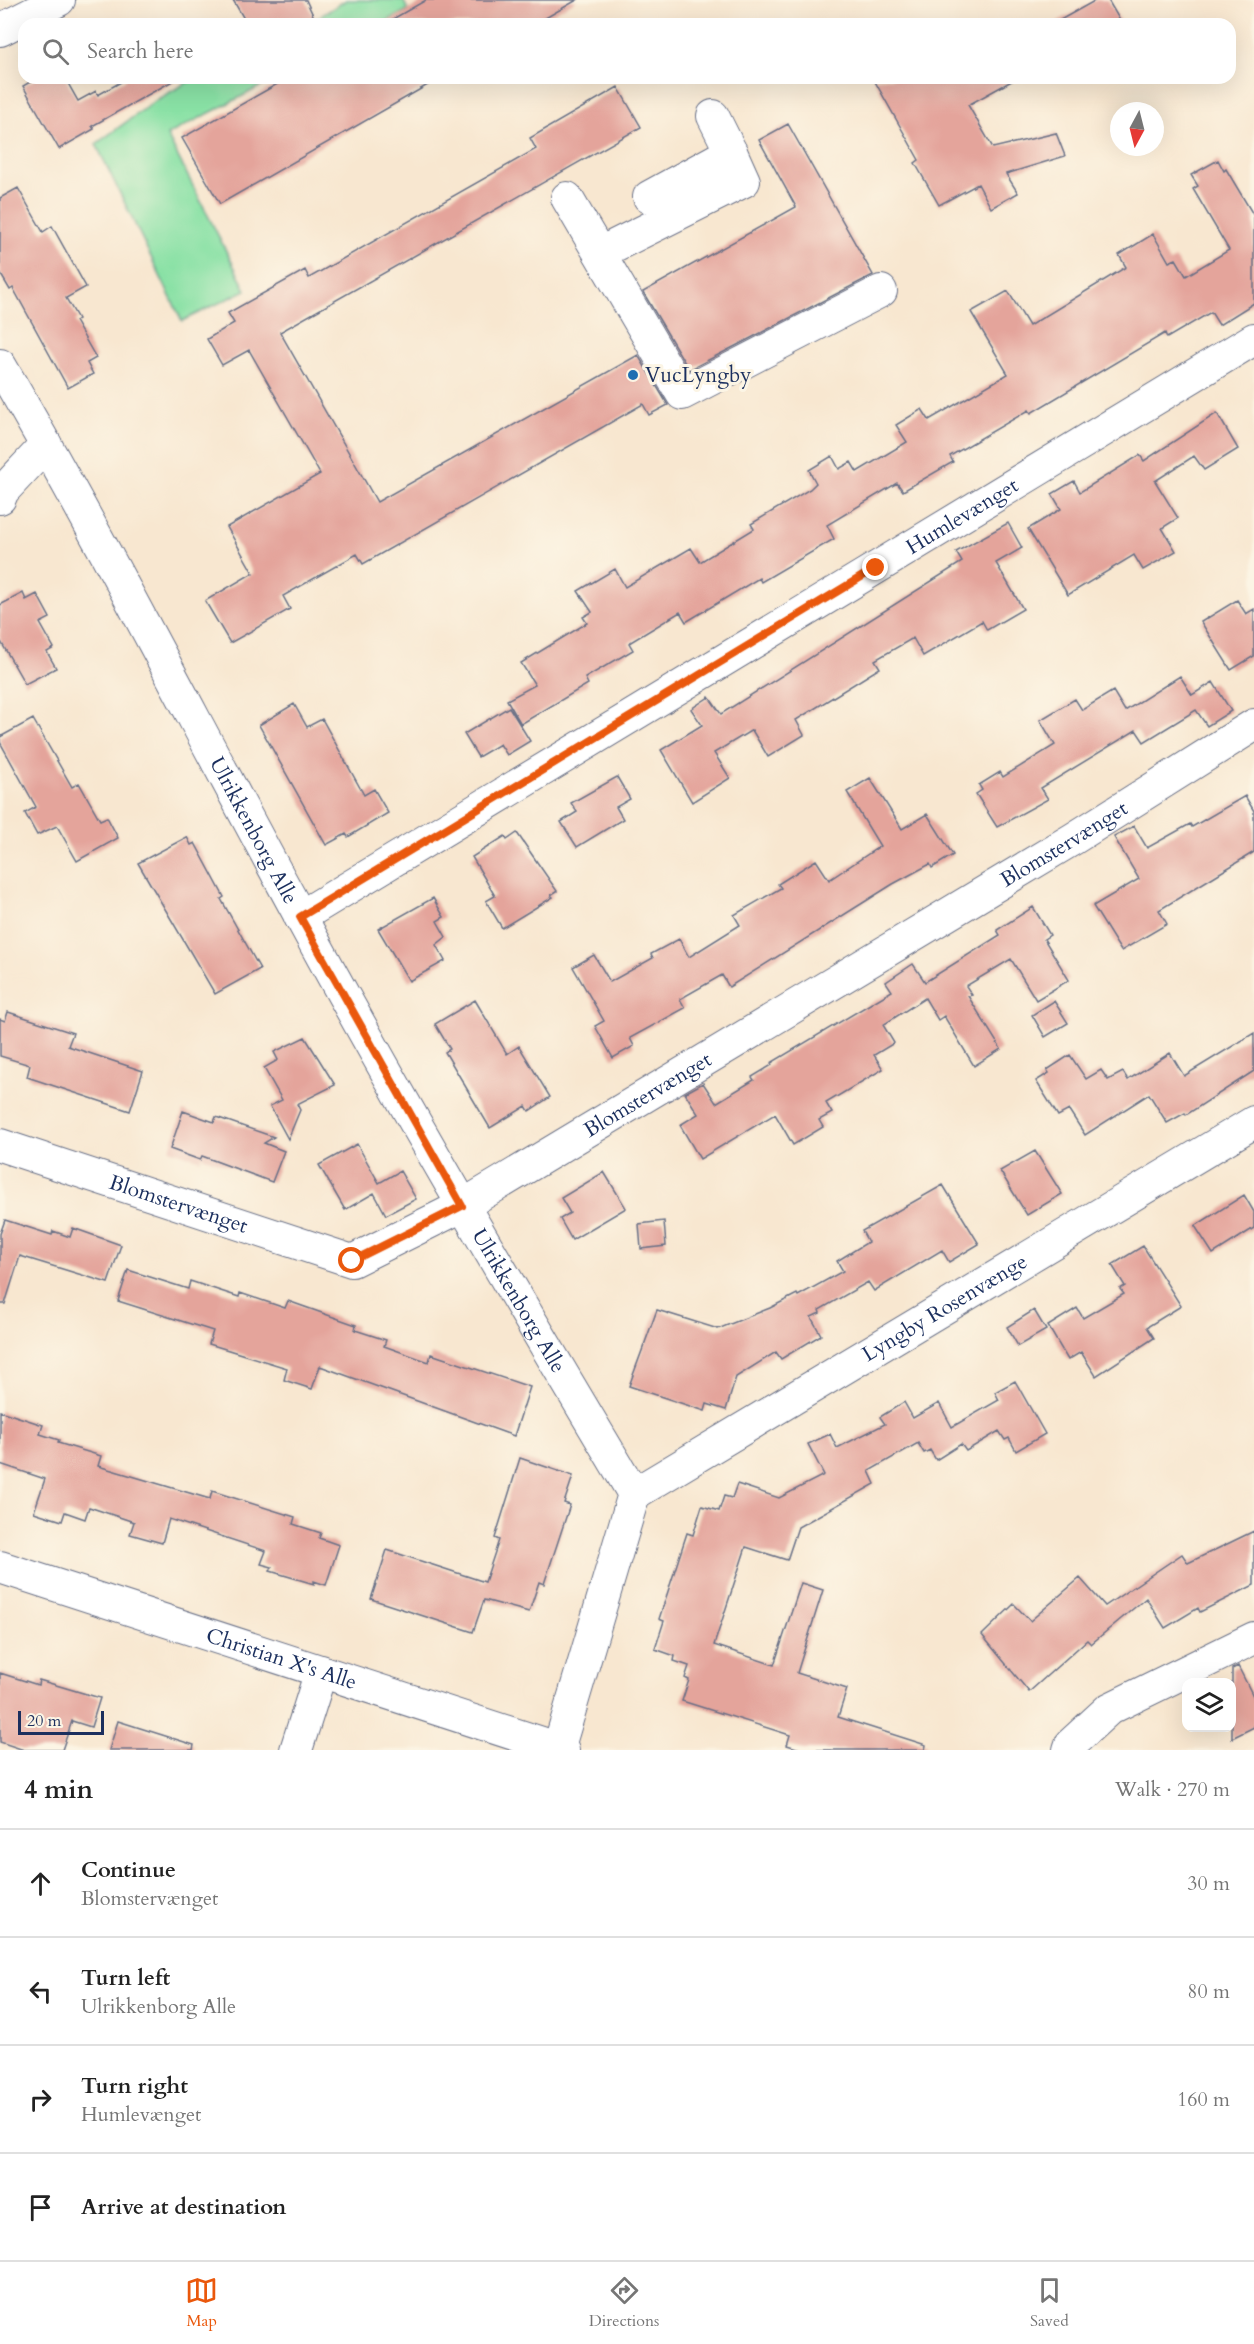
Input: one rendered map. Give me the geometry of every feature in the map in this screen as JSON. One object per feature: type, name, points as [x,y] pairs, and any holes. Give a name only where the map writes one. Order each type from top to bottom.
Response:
[{"type":"street","points":[[24,18],[59,0]]},
{"type":"street","points":[[0,30],[18,21]]},
{"type":"street","points":[[600,253],[744,181],[713,116]]},
{"type":"street","points":[[649,197],[730,152]]},
{"type":"street","points":[[567,198],[682,394],[881,291]]},
{"type":"street","name":"Humlevænget","points":[[300,917],[1254,339]]},
{"type":"street","name":"Ulrikkenborg Alle","points":[[0,365],[46,445],[300,917],[462,1206],[634,1494]]},
{"type":"street","points":[[0,498],[3,490],[46,445]]},
{"type":"street","name":"Blomstervænget","points":[[0,1145],[352,1261],[462,1206],[1073,839],[1254,725]]},
{"type":"street","name":"Lyngby Rosenvænge","points":[[634,1494],[1254,1122]]},
{"type":"street","points":[[560,1749],[634,1494]]},
{"type":"street","name":"Christian X's Alle","points":[[0,1567],[560,1749]]},
{"type":"street","points":[[1069,1750],[1071,1744],[1109,1709],[1254,1638]]},
{"type":"street","points":[[296,1750],[321,1671]]},
{"type":"green space","points":[[346,0],[403,0],[408,10],[393,18],[318,18]]},
{"type":"green space","points":[[184,84],[265,84],[167,135],[246,290],[182,321],[96,144],[158,99]]},
{"type":"building","points":[[233,0],[306,0],[314,18],[244,18]]},
{"type":"building","points":[[426,0],[577,0],[546,18],[394,18]]},
{"type":"building","points":[[1096,0],[1108,0],[1118,18],[1064,18]]},
{"type":"building","points":[[26,84],[68,84],[78,101],[96,91],[98,95],[117,84],[167,84],[92,126],[94,129],[59,149],[23,86]]},
{"type":"building","points":[[277,84],[430,84],[220,204],[182,138]]},
{"type":"building","points":[[876,84],[1006,84],[968,105],[993,148],[1056,133],[1065,156],[1006,174],[1018,193],[991,208],[978,184],[939,205],[915,163],[919,160]]},
{"type":"building","name":"VucLyngby","points":[[618,87],[641,127],[280,332],[377,502],[638,355],[668,405],[649,415],[643,404],[363,564],[357,554],[283,596],[290,609],[230,643],[205,601],[253,573],[227,527],[320,474],[249,350],[222,365],[207,339],[234,323],[228,313],[305,270],[309,278],[536,149],[530,138]]},
{"type":"building","points":[[788,124],[873,275],[689,370],[643,292],[796,207],[759,140]]},
{"type":"building","points":[[1218,160],[1224,171],[1226,169],[1254,216],[1254,303],[1219,325],[1211,312],[1167,338],[1165,333],[1031,413],[1029,410],[950,456],[953,462],[903,491],[897,483],[827,525],[834,539],[761,582],[759,578],[686,622],[680,612],[629,643],[633,650],[585,678],[588,684],[521,724],[507,700],[535,685],[521,663],[587,623],[583,617],[592,612],[578,591],[615,569],[625,587],[691,548],[700,562],[754,529],[751,524],[810,489],[816,483],[809,470],[832,456],[839,469],[851,462],[857,472],[907,442],[896,425],[922,409],[929,420],[1008,374],[971,312],[1008,291],[1029,326],[1126,267],[1119,255],[1153,234],[1169,262],[1176,259],[1186,276],[1229,250],[1193,189],[1198,186],[1191,175]]},
{"type":"building","points":[[18,188],[43,232],[52,226],[86,287],[66,298],[78,319],[75,321],[96,358],[87,363],[93,374],[68,388],[13,288],[10,290],[0,273],[0,198]]},
{"type":"building","points":[[1217,413],[1238,449],[1204,470],[1194,456],[1155,481],[1178,518],[1162,528],[1176,551],[1143,570],[1134,555],[1068,595],[1028,529],[1061,509],[1052,494],[1074,481],[1080,492],[1140,455],[1144,461]]},
{"type":"building","points":[[1008,523],[1022,548],[996,563],[1023,609],[987,630],[982,621],[923,656],[913,638],[875,660],[880,668],[796,720],[804,735],[768,757],[752,730],[714,753],[730,778],[692,802],[661,750],[702,725],[691,709],[709,697],[721,714],[962,562],[956,552]]},
{"type":"building","points":[[23,593],[26,600],[37,594],[50,618],[40,623],[54,648],[47,652],[56,668],[25,684],[0,640],[0,605]]},
{"type":"building","points":[[1237,600],[1246,614],[1254,609],[1254,656],[1231,670],[1201,622]]},
{"type":"building","points":[[1180,676],[1192,695],[1213,682],[1231,711],[1207,726],[1196,710],[1144,742],[1136,730],[1041,788],[1048,799],[997,827],[976,794],[982,790],[979,785],[1000,772],[1003,777],[1055,745],[1040,720],[1075,699],[1082,710],[1113,691],[1125,711]]},
{"type":"building","points":[[294,704],[307,727],[322,719],[364,795],[374,789],[388,813],[348,837],[346,834],[326,845],[259,725]]},
{"type":"building","points":[[509,707],[530,741],[507,755],[500,744],[478,757],[464,734]]},
{"type":"building","points":[[33,719],[72,787],[79,783],[100,820],[107,817],[118,838],[77,861],[57,826],[37,835],[25,813],[36,807],[0,742],[0,737]]},
{"type":"building","points":[[617,777],[630,799],[616,807],[623,819],[577,847],[561,822],[577,812],[571,803]]},
{"type":"building","points":[[870,778],[902,829],[927,814],[953,855],[932,868],[930,864],[893,884],[729,987],[722,975],[680,999],[685,1008],[630,1038],[634,1046],[613,1058],[595,1026],[604,1021],[573,967],[594,955],[610,982],[653,958],[651,954],[679,939],[689,957],[740,925],[734,915],[781,888],[778,884],[816,860],[829,880],[880,846],[847,792]]},
{"type":"building","points":[[1245,796],[1254,811],[1254,852],[1159,910],[1167,924],[1121,951],[1093,906],[1139,879],[1114,837],[1134,826],[1147,848],[1190,824],[1192,827]]},
{"type":"building","points":[[517,833],[557,891],[551,895],[553,897],[502,928],[486,901],[495,896],[472,857],[505,836],[507,840]]},
{"type":"building","points":[[187,837],[191,845],[195,843],[224,897],[221,899],[260,969],[215,994],[138,863]]},
{"type":"building","points":[[433,898],[444,917],[437,921],[446,937],[436,945],[445,961],[409,981],[378,929]]},
{"type":"building","points":[[1033,907],[1050,935],[1044,939],[1069,980],[1036,1000],[1011,959],[966,986],[972,995],[968,996],[1001,1049],[974,1066],[944,1016],[938,1020],[925,998],[883,1025],[894,1043],[874,1055],[883,1069],[826,1103],[832,1113],[819,1120],[823,1127],[793,1145],[775,1114],[700,1159],[680,1125],[698,1114],[685,1093],[703,1083],[716,1103],[754,1080],[752,1077],[772,1065],[771,1063],[892,991],[886,982],[913,964],[925,982],[1000,935],[997,930]]},
{"type":"building","points":[[475,1000],[507,1054],[519,1046],[550,1097],[529,1111],[526,1106],[490,1128],[445,1052],[450,1049],[435,1024]]},
{"type":"building","points":[[1054,1001],[1068,1023],[1045,1037],[1032,1015]]},
{"type":"building","points":[[8,1012],[73,1033],[68,1046],[143,1071],[130,1111],[27,1077],[30,1065],[0,1056],[0,1019],[5,1021]]},
{"type":"building","points":[[1254,1033],[1254,1071],[1186,1115],[1185,1113],[1167,1123],[1149,1094],[1085,1135],[1069,1110],[1058,1116],[1036,1081],[1049,1073],[1047,1070],[1070,1055],[1086,1079],[1101,1070],[1108,1080],[1123,1072],[1128,1080],[1170,1053],[1184,1076]]},
{"type":"building","points":[[305,1037],[335,1085],[297,1104],[300,1110],[288,1139],[270,1106],[282,1100],[264,1068],[278,1060],[274,1052]]},
{"type":"building","points":[[183,1111],[214,1122],[216,1117],[274,1137],[264,1143],[284,1151],[272,1182],[202,1156],[200,1160],[170,1149]]},
{"type":"building","points":[[357,1144],[379,1183],[400,1171],[416,1199],[386,1215],[374,1193],[345,1210],[319,1165]]},
{"type":"building","points":[[1035,1151],[1062,1194],[1027,1215],[1000,1171]]},
{"type":"building","points":[[604,1172],[626,1208],[572,1240],[560,1219],[570,1213],[561,1198]]},
{"type":"building","points":[[943,1185],[979,1244],[949,1262],[942,1250],[874,1291],[868,1282],[819,1310],[820,1313],[811,1317],[821,1335],[781,1359],[776,1352],[736,1377],[726,1410],[707,1404],[705,1411],[629,1386],[657,1310],[718,1329],[770,1308],[797,1294],[798,1296],[843,1271],[837,1261],[868,1242],[862,1231]]},
{"type":"building","points":[[1244,1195],[1254,1212],[1254,1228],[1213,1254],[1195,1226]]},
{"type":"building","points":[[5,1220],[52,1235],[53,1231],[70,1237],[73,1228],[121,1245],[108,1283],[20,1256],[5,1304],[0,1304],[0,1234]]},
{"type":"building","points":[[664,1221],[666,1246],[641,1249],[639,1224]]},
{"type":"building","points":[[1143,1246],[1181,1306],[1147,1327],[1154,1338],[1096,1376],[1081,1352],[1068,1360],[1048,1326],[1077,1308],[1083,1318],[1124,1294],[1120,1289],[1125,1286],[1112,1265]]},
{"type":"building","points":[[128,1270],[188,1289],[190,1281],[239,1297],[240,1293],[285,1308],[288,1301],[356,1325],[355,1330],[386,1340],[384,1346],[429,1362],[431,1354],[530,1387],[514,1436],[320,1366],[312,1389],[284,1380],[287,1368],[209,1344],[213,1331],[118,1301]]},
{"type":"building","points":[[1034,1310],[1046,1330],[1018,1346],[1007,1327]]},
{"type":"building","points":[[1015,1381],[1045,1434],[1016,1451],[1009,1438],[1005,1440],[999,1431],[966,1451],[961,1444],[936,1460],[930,1450],[924,1453],[918,1443],[869,1471],[875,1484],[798,1527],[787,1560],[746,1547],[714,1645],[774,1665],[801,1583],[823,1590],[797,1673],[847,1689],[838,1717],[926,1745],[925,1750],[803,1750],[787,1745],[790,1735],[682,1701],[689,1680],[685,1678],[689,1666],[674,1661],[675,1656],[655,1649],[664,1621],[659,1619],[687,1533],[693,1535],[702,1506],[719,1511],[724,1496],[732,1498],[737,1484],[779,1498],[824,1475],[808,1444],[830,1434],[837,1448],[885,1424],[880,1417],[904,1402],[913,1418],[939,1403],[952,1427],[999,1400],[995,1392]]},
{"type":"building","points":[[0,1411],[43,1425],[40,1434],[59,1440],[58,1443],[101,1456],[98,1466],[210,1499],[212,1491],[295,1517],[293,1524],[321,1533],[319,1538],[339,1545],[326,1585],[314,1581],[314,1584],[270,1571],[272,1567],[261,1564],[266,1551],[169,1519],[162,1543],[130,1534],[134,1522],[89,1507],[85,1519],[65,1512],[62,1521],[34,1512],[45,1479],[0,1464]]},
{"type":"building","points":[[520,1458],[573,1476],[564,1503],[570,1505],[544,1584],[539,1582],[529,1612],[484,1600],[473,1632],[371,1599],[387,1550],[485,1582],[499,1540],[495,1538]]},
{"type":"building","points":[[1254,1531],[1254,1585],[1200,1612],[1198,1608],[1165,1628],[1146,1598],[1091,1644],[1087,1640],[1029,1692],[982,1635],[1014,1604],[1030,1621],[1080,1578],[1105,1606],[1182,1554],[1188,1563]]},
{"type":"building","points":[[1238,1666],[1254,1698],[1254,1727],[1232,1738],[1232,1732],[1236,1732],[1236,1678],[1232,1678],[1232,1669]]},
{"type":"building","points":[[0,1673],[38,1685],[39,1680],[100,1698],[91,1727],[72,1721],[62,1750],[24,1750],[0,1742]]},
{"type":"building","points":[[118,1721],[194,1745],[193,1750],[109,1750]]},
{"type":"place","name":"VucLyngby","points":[[633,375]]},
{"type":"route","points":[[352,1261],[462,1206],[300,917],[876,568]]}]
